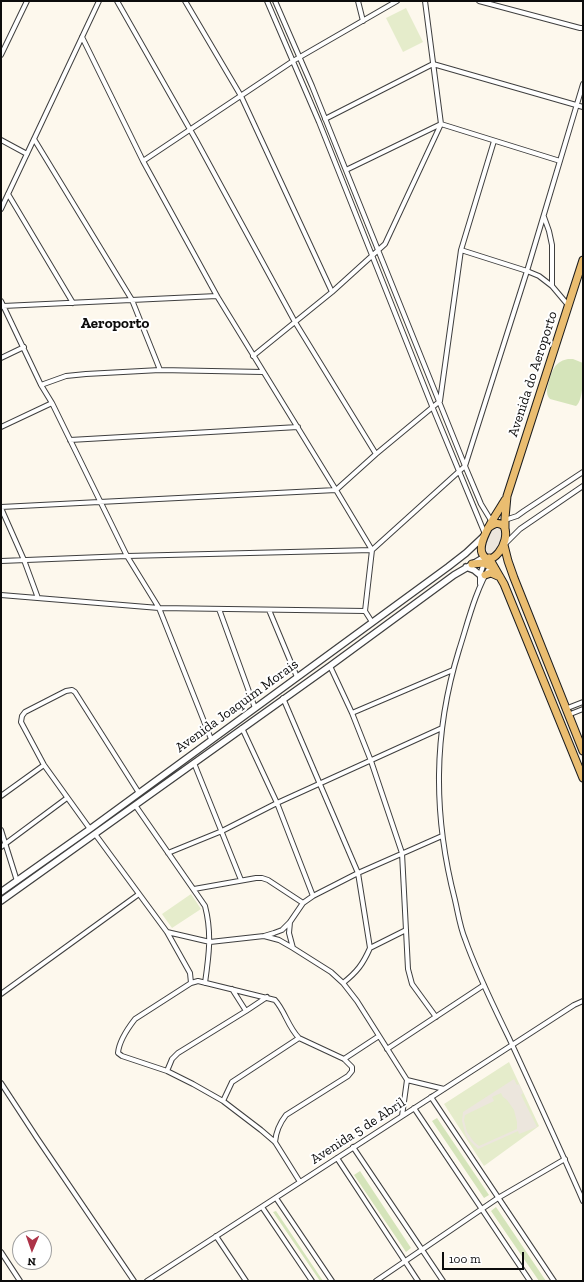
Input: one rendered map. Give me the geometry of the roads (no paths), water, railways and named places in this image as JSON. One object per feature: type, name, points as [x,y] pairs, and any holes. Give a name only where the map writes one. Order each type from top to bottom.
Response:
[{"type":"main road","name":"Avenida do Aeroporto","points":[[507,496],[583,260]]},
{"type":"main road","points":[[507,496],[505,520],[506,534],[504,545],[508,561],[583,751]]},
{"type":"main road","points":[[507,496],[481,549],[488,561],[499,574],[583,778]]},
{"type":"main road","points":[[490,528],[502,524],[505,528]]},
{"type":"main road","points":[[469,566],[488,561],[493,558],[504,545]]},
{"type":"main road","points":[[483,575],[491,573],[499,574]]},
{"type":"street","points":[[1,55],[26,1]]},
{"type":"street","points":[[1,209],[99,1]]},
{"type":"street","points":[[117,1],[190,130],[295,322],[376,454]]},
{"type":"street","points":[[185,1],[241,96],[332,292]]},
{"type":"street","points":[[267,1],[319,122],[459,471],[490,528]]},
{"type":"street","points":[[275,1],[312,86],[490,528]]},
{"type":"street","points":[[358,1],[363,21]]},
{"type":"street","points":[[143,161],[293,61],[397,1]]},
{"type":"street","points":[[253,356],[332,292],[386,244],[441,124],[425,1]]},
{"type":"street","points":[[479,1],[583,28]]},
{"type":"street","points":[[82,37],[143,161],[217,296],[372,550],[365,611],[372,622]]},
{"type":"street","points":[[325,119],[433,64],[583,108]]},
{"type":"street","points":[[1,561],[127,556],[372,550],[465,466],[544,217],[583,84]]},
{"type":"street","points":[[346,170],[441,124],[560,161]]},
{"type":"street","points":[[34,139],[132,300],[160,370]]},
{"type":"street","points":[[1,140],[27,154]]},
{"type":"street","points":[[440,401],[461,250],[494,140]]},
{"type":"street","points":[[8,194],[73,303]]},
{"type":"street","points":[[544,217],[552,245],[552,286]]},
{"type":"street","points":[[461,250],[539,276],[552,286],[568,305]]},
{"type":"street","points":[[2,306],[217,296]]},
{"type":"street","points":[[1,301],[2,306],[24,347],[127,556],[159,608],[211,740]]},
{"type":"street","points":[[1,358],[24,347]]},
{"type":"street","points":[[41,384],[66,376],[160,370],[264,372]]},
{"type":"street","points":[[38,598],[24,560],[1,508],[336,490],[432,406],[440,401]]},
{"type":"street","points":[[1,427],[52,403]]},
{"type":"street","points":[[70,440],[298,427]]},
{"type":"street","points":[[490,528],[505,520],[517,516],[583,472]]},
{"type":"street","points":[[504,545],[520,529],[583,486]]},
{"type":"street","name":"Avenida Joaquim Morais","points":[[1,892],[90,829],[466,553],[490,528]]},
{"type":"street","points":[[483,575],[488,561]]},
{"type":"street","points":[[488,561],[453,670],[446,700],[438,769],[442,836],[450,881],[464,938],[583,1201]]},
{"type":"street","points":[[469,566],[483,575]]},
{"type":"street","name":"Avenida Joaquim Morais","points":[[1,901],[469,566]]},
{"type":"street","points":[[1,595],[159,608],[365,611]]},
{"type":"street","points":[[219,609],[255,708]]},
{"type":"street","points":[[269,610],[297,677]]},
{"type":"street","points":[[330,666],[352,713],[371,760],[402,853],[408,969],[412,984],[436,1017]]},
{"type":"street","points":[[352,713],[453,670]]},
{"type":"street","points":[[90,829],[44,765],[21,722],[22,716],[25,712],[66,691],[72,690],[75,692],[139,793]]},
{"type":"street","points":[[284,698],[319,784],[358,873],[370,948],[363,962],[353,975],[343,983]]},
{"type":"street","points":[[567,712],[583,702]]},
{"type":"street","points":[[567,712],[583,709]]},
{"type":"street","points":[[242,728],[277,803],[313,896]]},
{"type":"street","points":[[168,853],[222,831],[277,803],[442,728]]},
{"type":"street","points":[[194,763],[241,880]]},
{"type":"street","points":[[1,796],[44,765]]},
{"type":"street","points":[[1,847],[67,798]]},
{"type":"street","points":[[135,805],[194,888],[205,906],[208,916],[210,942],[205,982]]},
{"type":"street","points":[[1,830],[17,881]]},
{"type":"street","points":[[95,834],[167,932],[190,973],[191,983]]},
{"type":"street","points":[[167,932],[210,942],[274,934],[282,930],[290,922],[303,903],[313,896],[358,873],[442,836]]},
{"type":"street","points":[[194,888],[262,878],[268,880],[303,903]]},
{"type":"street","points":[[1,994],[139,894]]},
{"type":"street","points":[[290,922],[289,933],[293,948]]},
{"type":"street","points":[[370,948],[406,930]]},
{"type":"street","points":[[264,936],[279,940],[293,948],[331,972],[343,983],[407,1080],[402,1116]]},
{"type":"street","points":[[275,1142],[276,1131],[286,1116],[352,1072],[352,1067],[344,1059],[299,1038],[275,1000],[205,982],[198,981],[191,983],[135,1019],[118,1047],[118,1053],[122,1056],[167,1070],[223,1101],[275,1142],[300,1182]]},
{"type":"street","points":[[387,1049],[484,985]]},
{"type":"street","points":[[232,989],[246,1011]]},
{"type":"street","points":[[167,1070],[172,1059],[178,1053],[267,997]]},
{"type":"street","name":"Avenida 5 de Abril","points":[[147,1281],[574,1005],[583,1001]]},
{"type":"street","points":[[344,1059],[379,1036]]},
{"type":"street","points":[[223,1101],[232,1082],[299,1038]]},
{"type":"street","points":[[407,1080],[444,1089]]},
{"type":"street","points":[[1,1083],[36,1138],[134,1281]]},
{"type":"street","points":[[431,1097],[554,1281]]},
{"type":"street","points":[[414,1108],[530,1281]]},
{"type":"street","points":[[353,1148],[443,1281]]},
{"type":"street","points":[[337,1158],[418,1281]]},
{"type":"street","points":[[376,1281],[498,1198],[565,1159]]},
{"type":"street","points":[[276,1198],[332,1281]]},
{"type":"street","points":[[262,1207],[312,1281]]},
{"type":"street","points":[[216,1236],[246,1281]]},
{"type":"street","points":[[1,1252],[20,1281]]},
{"type":"district","name":"Aeroporto","points":[[115,324]]}]
